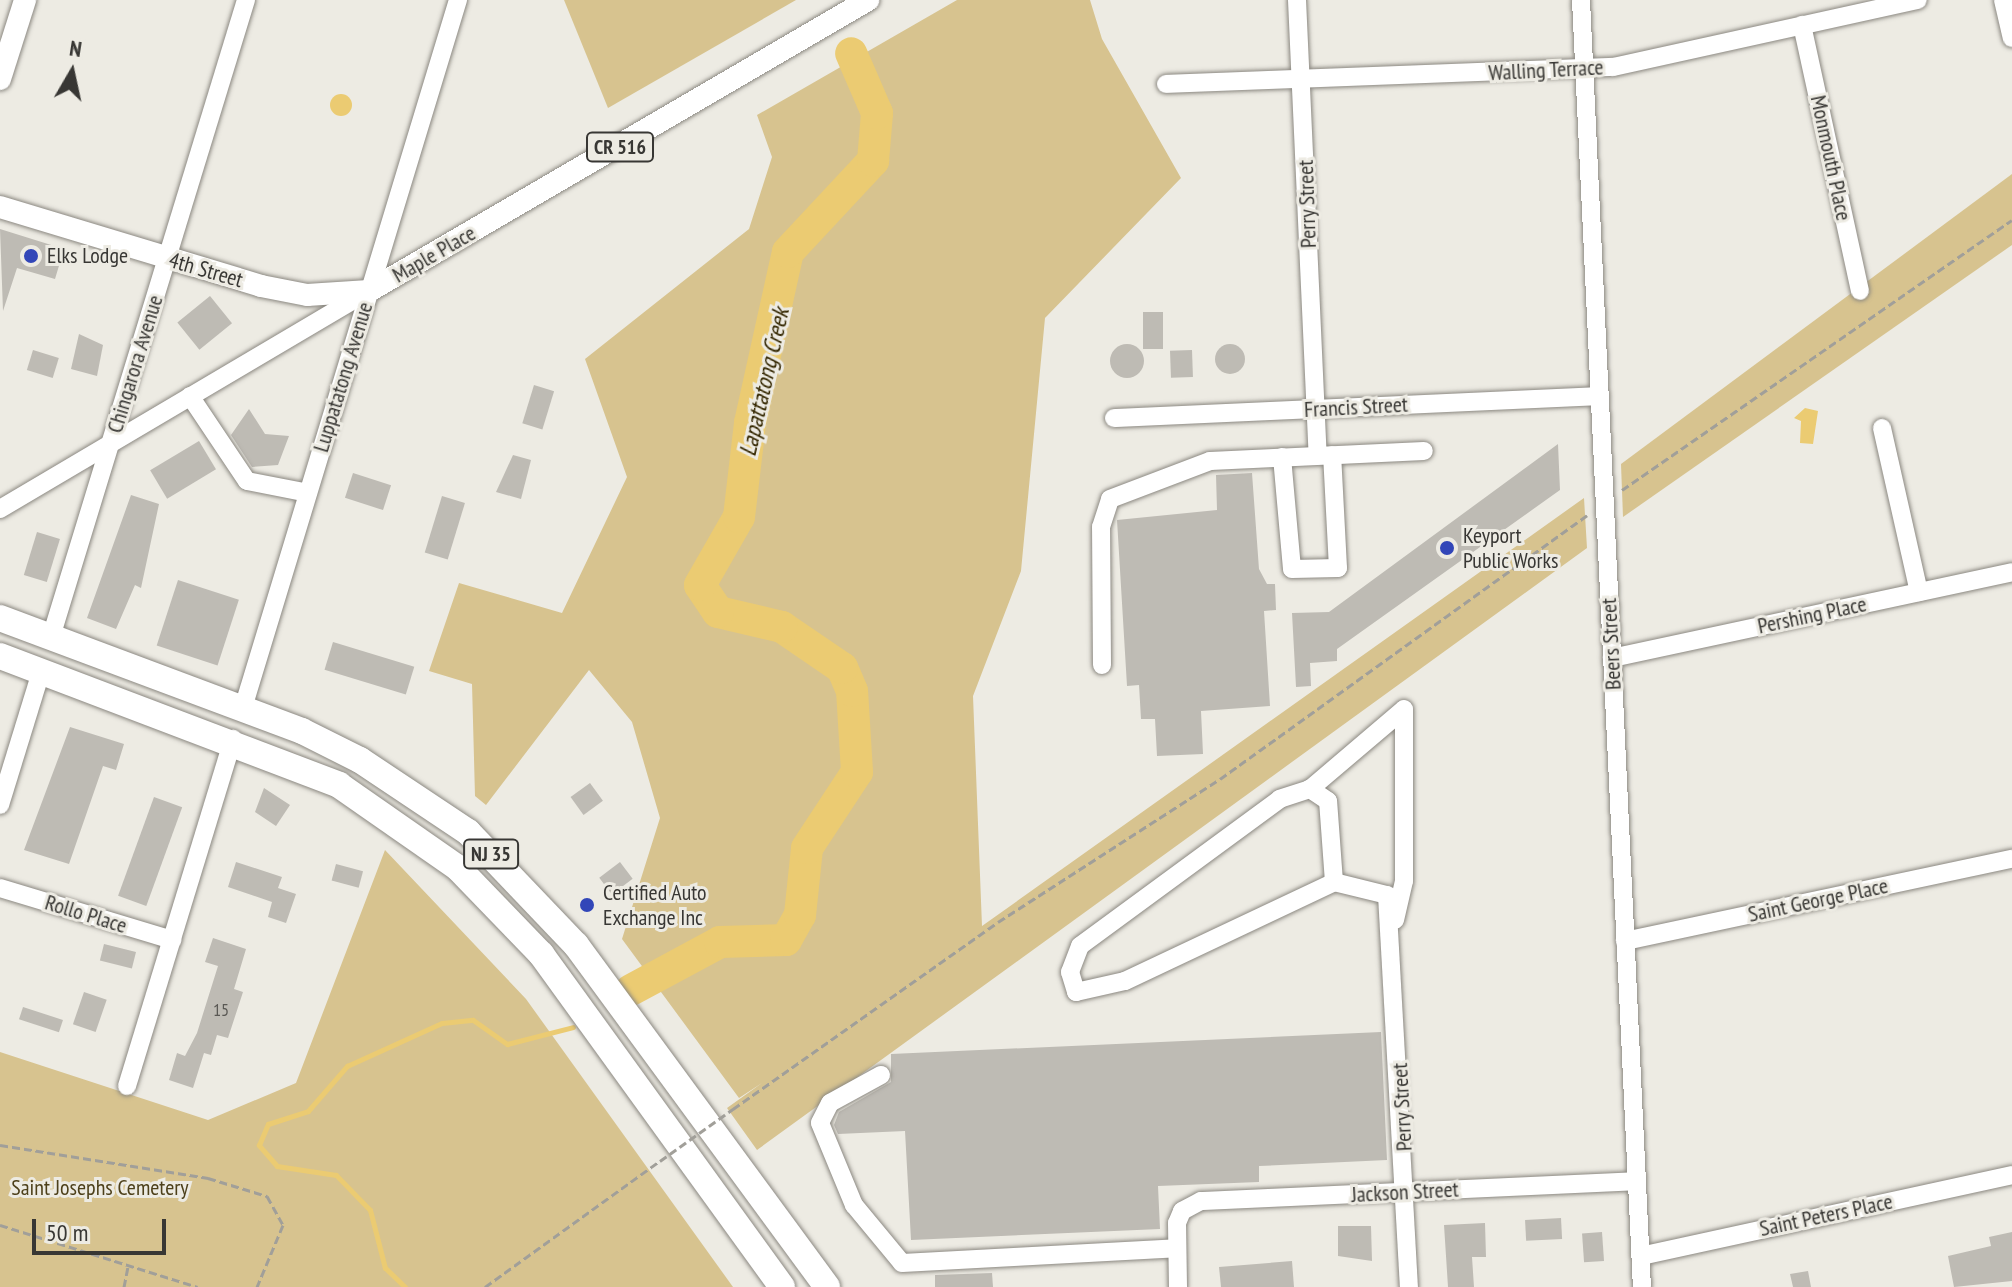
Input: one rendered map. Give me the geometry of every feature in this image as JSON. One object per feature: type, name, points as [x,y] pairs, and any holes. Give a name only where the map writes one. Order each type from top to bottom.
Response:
[{"type":"highway","name":"NJ 35","points":[[0,618],[243,708],[405,788],[511,874],[576,945],[827,1287]]},
{"type":"highway","name":"NJ 35","points":[[0,656],[233,739],[376,807],[506,915],[782,1287]]},
{"type":"main road","points":[[0,79],[25,0]]},
{"type":"main road","name":"Maple Place","points":[[369,291],[868,0]]},
{"type":"main road","name":"4th Street","points":[[0,207],[167,259],[307,295],[369,291]]},
{"type":"street","name":"Chingarora Avenue","points":[[51,637],[246,0]]},
{"type":"street","name":"Luppatatong Avenue","points":[[243,708],[458,0]]},
{"type":"street","name":"Perry Street","points":[[1282,457],[1292,569],[1338,568],[1325,455],[1315,409],[1297,0]]},
{"type":"street","name":"Beers Street","points":[[1581,0],[1642,1287]]},
{"type":"street","name":"Walling Terrace","points":[[1166,84],[1584,69],[1918,0]]},
{"type":"street","points":[[2003,0],[2012,38]]},
{"type":"street","name":"Monmouth Place","points":[[1802,25],[1860,291]]},
{"type":"street","name":"Maple Place","points":[[0,509],[369,291]]},
{"type":"street","points":[[190,396],[247,481],[308,493]]},
{"type":"street","name":"Francis Street","points":[[1114,418],[1598,396]]},
{"type":"street","points":[[1882,428],[1919,592]]},
{"type":"street","points":[[1102,665],[1101,527],[1110,499],[1210,461],[1424,451]]},
{"type":"street","name":"Pershing Place","points":[[1612,658],[2012,572]]},
{"type":"street","points":[[0,805],[41,672]]},
{"type":"street","points":[[1404,709],[1404,881],[1393,927],[1387,895],[1334,882],[1125,981],[1076,992],[1070,972],[1080,946],[1280,799],[1310,789],[1404,709]]},
{"type":"street","points":[[127,1086],[233,739]]},
{"type":"street","points":[[1310,789],[1328,801],[1334,882]]},
{"type":"street","name":"Saint George Place","points":[[1625,941],[2012,859]]},
{"type":"street","name":"Rollo Place","points":[[0,888],[172,940]]},
{"type":"street","name":"Perry Street","points":[[1393,927],[1409,1287]]},
{"type":"street","points":[[881,1075],[830,1103],[820,1123],[854,1205],[902,1263],[1177,1248],[1178,1287]]},
{"type":"street","name":"Saint Peters Place","points":[[1641,1256],[2012,1175]]},
{"type":"street","name":"Jackson Street","points":[[1177,1248],[1179,1217],[1201,1201],[1637,1181]]},
{"type":"path","points":[[485,1287],[998,922],[1220,779],[1604,502],[2012,220]]},
{"type":"path","points":[[0,1145],[208,1178],[267,1196],[283,1225],[257,1287]]},
{"type":"path","points":[[0,1225],[198,1287]]},
{"type":"path","points":[[124,1287],[128,1267]]},
{"type":"green space","points":[[564,0],[796,0],[608,108]]},
{"type":"green space","points":[[957,0],[1090,0],[1102,39],[1181,178],[1045,318],[1021,571],[973,696],[982,926],[1584,498],[1587,548],[757,1150],[727,1108],[762,1083],[739,1098],[622,939],[660,818],[632,722],[589,670],[486,805],[475,796],[472,684],[429,671],[459,583],[562,613],[627,477],[585,359],[749,229],[772,157],[757,115]]},
{"type":"green space","points":[[2012,174],[2012,245],[1623,517],[1621,464]]},
{"type":"green space","name":"Saint Josephs Cemetery","points":[[385,850],[526,999],[733,1287],[0,1287],[0,1052],[208,1120],[296,1083]]},
{"type":"shaded area","points":[[341,94],[349,97],[352,105],[349,113],[341,116],[333,113],[330,105],[333,97]]},
{"type":"shaded area","points":[[1805,408],[1818,411],[1813,444],[1800,443],[1801,421],[1794,418]]},
{"type":"building","name":"Elks Lodge","points":[[0,229],[64,249],[55,279],[17,268],[3,311]]},
{"type":"building","points":[[210,296],[232,323],[199,350],[177,322]]},
{"type":"building","points":[[1143,312],[1163,312],[1163,349],[1143,349]]},
{"type":"building","points":[[79,334],[103,345],[97,376],[71,369]]},
{"type":"building","points":[[1127,344],[1139,349],[1144,361],[1139,373],[1127,378],[1115,373],[1110,361],[1115,349]]},
{"type":"building","points":[[1230,344],[1241,348],[1245,359],[1241,370],[1230,374],[1219,370],[1215,359],[1219,348]]},
{"type":"building","points":[[33,350],[59,358],[53,378],[27,370]]},
{"type":"building","points":[[1192,350],[1193,377],[1171,378],[1170,351]]},
{"type":"building","points":[[534,385],[554,391],[542,429],[522,423]]},
{"type":"building","points":[[249,409],[265,434],[289,436],[278,465],[252,467],[231,435]]},
{"type":"building","points":[[199,441],[216,469],[167,499],[150,470]]},
{"type":"building","name":"Keyport Public Works","points":[[1558,444],[1560,490],[1337,649],[1337,661],[1310,663],[1311,686],[1296,687],[1292,613],[1329,612]]},
{"type":"building","points":[[513,455],[531,460],[521,499],[496,492]]},
{"type":"building","points":[[353,473],[391,485],[383,510],[345,498]]},
{"type":"building","points":[[1252,473],[1259,569],[1267,584],[1275,584],[1276,610],[1264,611],[1270,706],[1201,711],[1203,754],[1157,756],[1155,719],[1141,719],[1139,685],[1127,686],[1117,520],[1217,510],[1216,475]]},
{"type":"building","points":[[131,495],[159,504],[141,588],[135,585],[116,629],[87,618]]},
{"type":"building","points":[[442,496],[465,503],[448,559],[425,552]]},
{"type":"building","points":[[37,532],[60,539],[47,582],[24,575]]},
{"type":"building","points":[[178,580],[239,600],[218,665],[157,646]]},
{"type":"building","points":[[333,642],[414,667],[406,695],[325,670]]},
{"type":"building","points":[[70,727],[124,744],[116,770],[103,766],[69,864],[24,850]]},
{"type":"building","points":[[590,783],[603,801],[584,815],[571,797]]},
{"type":"building","points":[[264,788],[290,805],[276,826],[255,812]]},
{"type":"building","points":[[154,797],[182,807],[146,906],[118,896]]},
{"type":"building","points":[[236,862],[282,877],[278,888],[296,894],[286,923],[268,917],[272,902],[228,887]]},
{"type":"building","points":[[620,862],[633,879],[612,894],[599,878]]},
{"type":"building","points":[[336,864],[363,871],[359,888],[332,880]]},
{"type":"building","points":[[213,938],[246,949],[234,989],[243,992],[228,1038],[217,1035],[211,1055],[204,1053],[193,1088],[169,1080],[177,1053],[185,1056],[197,1033],[218,966],[205,962]]},
{"type":"building","points":[[104,944],[136,952],[132,968],[100,960]]},
{"type":"building","points":[[84,992],[107,1000],[96,1032],[73,1024]]},
{"type":"building","points":[[23,1007],[63,1020],[59,1032],[19,1019]]},
{"type":"building","points":[[1381,1032],[1387,1160],[1259,1166],[1259,1182],[1158,1186],[1160,1229],[911,1240],[905,1131],[838,1134],[834,1125],[839,1112],[891,1082],[891,1054]]},
{"type":"building","points":[[1561,1218],[1562,1239],[1526,1241],[1525,1220]]},
{"type":"building","points":[[1485,1223],[1486,1257],[1472,1257],[1474,1287],[1448,1287],[1444,1225]]},
{"type":"building","points":[[1338,1226],[1371,1226],[1372,1261],[1338,1256]]},
{"type":"building","points":[[1602,1232],[1604,1261],[1584,1262],[1582,1233]]},
{"type":"building","points":[[2012,1232],[2012,1281],[1954,1287],[1948,1256],[1991,1246],[1989,1237]]},
{"type":"building","points":[[1292,1261],[1294,1287],[1221,1287],[1219,1267]]},
{"type":"building","points":[[1808,1271],[1811,1287],[1793,1287],[1790,1274]]},
{"type":"building","points":[[992,1273],[993,1287],[935,1287],[935,1275]]},
{"type":"waterway","name":"Lapattatong Creek","points":[[631,990],[720,942],[786,940],[800,915],[807,848],[857,772],[852,691],[842,668],[782,627],[718,612],[700,585],[739,517],[750,423],[788,252],[873,161],[877,113],[851,53]]},
{"type":"waterway","name":"Lapattatong Creek","points":[[405,1287],[385,1268],[370,1210],[336,1175],[277,1166],[259,1145],[268,1124],[308,1111],[347,1066],[442,1023],[473,1020],[507,1044],[573,1027]]},
{"type":"place","name":"Elks Lodge","points":[[31,256]]},
{"type":"place","name":"Keyport Public Works","points":[[1447,548]]},
{"type":"place","name":"Certified Auto Exchange Inc","points":[[587,905]]}]
